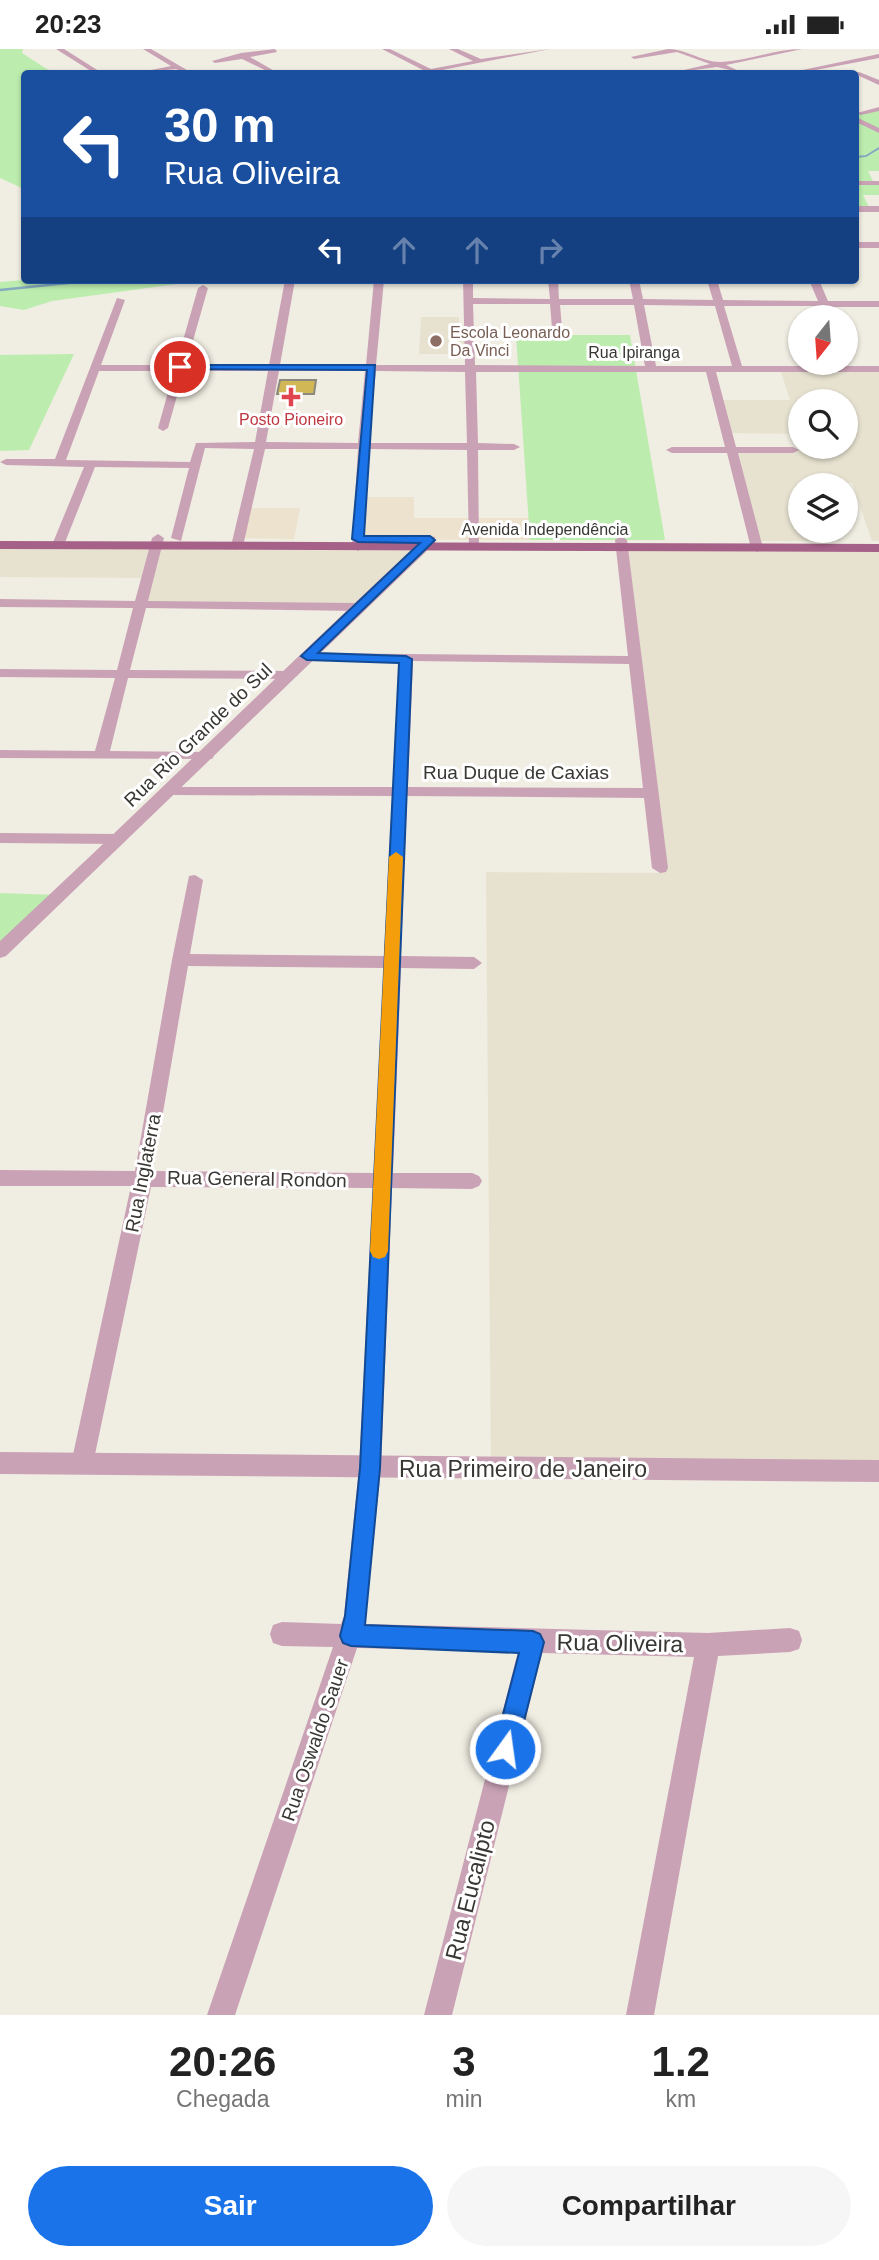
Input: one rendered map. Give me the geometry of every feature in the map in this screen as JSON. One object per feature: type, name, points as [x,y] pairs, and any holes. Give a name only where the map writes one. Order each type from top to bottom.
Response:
[{"type":"main road","name":"Avenida Independência","points":[[0,538],[60,542]]},
{"type":"main road","name":"Avenida Independência","points":[[158,542],[177,538],[238,542]]},
{"type":"main road","name":"Avenida Independência","points":[[819,545],[879,541]]},
{"type":"main road","name":"Avenida Independência","points":[[0,545],[60,542],[238,542],[756,544],[879,548]]},
{"type":"street","points":[[59,49],[93,70]]},
{"type":"street","points":[[146,49],[182,70]]},
{"type":"street","points":[[229,49],[269,70]]},
{"type":"street","points":[[385,49],[428,70]]},
{"type":"street","points":[[452,49],[479,61]]},
{"type":"street","points":[[518,49],[526,53]]},
{"type":"street","points":[[435,70],[547,49]]},
{"type":"street","points":[[634,57],[678,49],[731,70]]},
{"type":"street","points":[[215,61],[275,51]]},
{"type":"street","points":[[690,70],[795,51]]},
{"type":"street","points":[[807,70],[879,56]]},
{"type":"street","points":[[812,58],[845,70]]},
{"type":"street","points":[[158,70],[177,67]]},
{"type":"street","points":[[859,75],[878,82]]},
{"type":"street","points":[[859,85],[878,82]]},
{"type":"street","points":[[875,114],[879,124]]},
{"type":"street","points":[[859,116],[879,131]]},
{"type":"street","points":[[859,183],[879,183]]},
{"type":"street","points":[[859,209],[879,209]]},
{"type":"street","points":[[859,245],[879,245]]},
{"type":"street","points":[[238,542],[260,446],[272,367],[289,284]]},
{"type":"street","points":[[358,543],[379,284]]},
{"type":"street","points":[[468,284],[475,543]]},
{"type":"street","points":[[553,284],[557,328]]},
{"type":"street","points":[[635,284],[651,368]]},
{"type":"street","points":[[713,284],[738,368]]},
{"type":"street","points":[[816,284],[825,304]]},
{"type":"street","points":[[163,428],[203,288]]},
{"type":"street","points":[[59,463],[120,300]]},
{"type":"street","points":[[469,301],[879,304]]},
{"type":"street","name":"Rua Ipiranga","points":[[96,368],[788,368]]},
{"type":"street","points":[[710,368],[756,544]]},
{"type":"street","name":"Rua Ipiranga","points":[[858,369],[879,369]]},
{"type":"street","points":[[177,538],[200,445],[514,447]]},
{"type":"street","points":[[672,450],[788,450]]},
{"type":"street","points":[[6,462],[196,465]]},
{"type":"street","points":[[60,542],[91,463]]},
{"type":"street","points":[[102,753],[158,542]]},
{"type":"street","name":"Rua Rio Grande do Sul","points":[[0,952],[172,790],[426,543]]},
{"type":"street","points":[[621,544],[660,867]]},
{"type":"street","points":[[0,603],[358,607]]},
{"type":"street","points":[[307,656],[635,660]]},
{"type":"street","name":"Rua Oswaldo Sauer","points":[[221,2015],[356,1616],[370,1468],[390,962],[406,659]]},
{"type":"street","points":[[0,673],[291,675]]},
{"type":"street","points":[[0,754],[207,756]]},
{"type":"street","name":"Rua Duque de Caxias","points":[[172,790],[650,793]]},
{"type":"street","points":[[0,838],[119,839]]},
{"type":"street","name":"Rua Inglaterra","points":[[82,1464],[143,1177],[195,880]]},
{"type":"street","points":[[180,960],[474,963]]},
{"type":"street","name":"Rua General Rondon","points":[[0,1178],[472,1181]]},
{"type":"street","name":"Rua Primeiro de Janeiro","points":[[0,1463],[879,1471]]},
{"type":"street","name":"Rua Oliveira","points":[[282,1635],[708,1645],[790,1640]]},
{"type":"street","name":"Rua Eucalipto","points":[[438,2015],[533,1642]]},
{"type":"street","points":[[640,2015],[708,1645]]},
{"type":"shaded area","name":"Escola Leonardo Da Vinci","points":[[421,317],[459,317],[459,324],[470,324],[471,354],[419,354]]},
{"type":"shaded area","points":[[780,369],[788,369],[788,375],[858,375],[858,369],[879,369],[879,541],[872,541],[858,500],[858,473],[788,473],[788,541],[755,541],[731,450],[788,450],[788,459],[858,459],[858,389],[788,389],[788,394]]},
{"type":"shaded area","points":[[718,400],[788,400],[788,434],[727,433]]},
{"type":"shaded area","points":[[360,497],[414,497],[414,518],[529,518],[530,540],[358,539]]},
{"type":"shaded area","points":[[246,508],[300,508],[294,539],[239,538]]},
{"type":"shaded area","points":[[0,545],[423,547],[358,607],[141,603],[147,578],[0,577]]},
{"type":"shaded area","points":[[622,547],[879,548],[879,1471],[491,1468],[486,872],[660,873]]},
{"type":"green space","points":[[0,49],[23,49],[22,53],[48,70],[21,70],[21,188],[0,178]]},
{"type":"green space","points":[[879,109],[879,171],[868,171],[874,183],[879,183],[879,195],[863,195],[870,209],[859,209],[859,113]]},
{"type":"green space","points":[[0,282],[177,284],[52,301],[24,310],[0,306]]},
{"type":"green space","points":[[516,335],[630,335],[665,540],[530,540]]},
{"type":"green space","points":[[74,354],[29,450],[0,451],[0,355]]},
{"type":"green space","points":[[0,893],[59,895],[0,952]]},
{"type":"building","points":[[280,380],[316,380],[314,394],[277,394]]},
{"type":"waterway","points":[[859,157],[866,156],[879,148]]},
{"type":"waterway","points":[[0,290],[58,284]]},
{"type":"slow traffic","points":[[379,1251],[396,857]]},
{"type":"place","name":"Escola Leonardo Da Vinci","points":[[436,341]]},
{"type":"place","name":"Posto Pioneiro","points":[[291,397]]},
{"type":"route","points":[[180,367],[372,367],[360,484],[358,539],[430,540],[307,656],[406,659],[390,962],[370,1468],[356,1616],[351,1636],[533,1642],[505,1749]]}]
